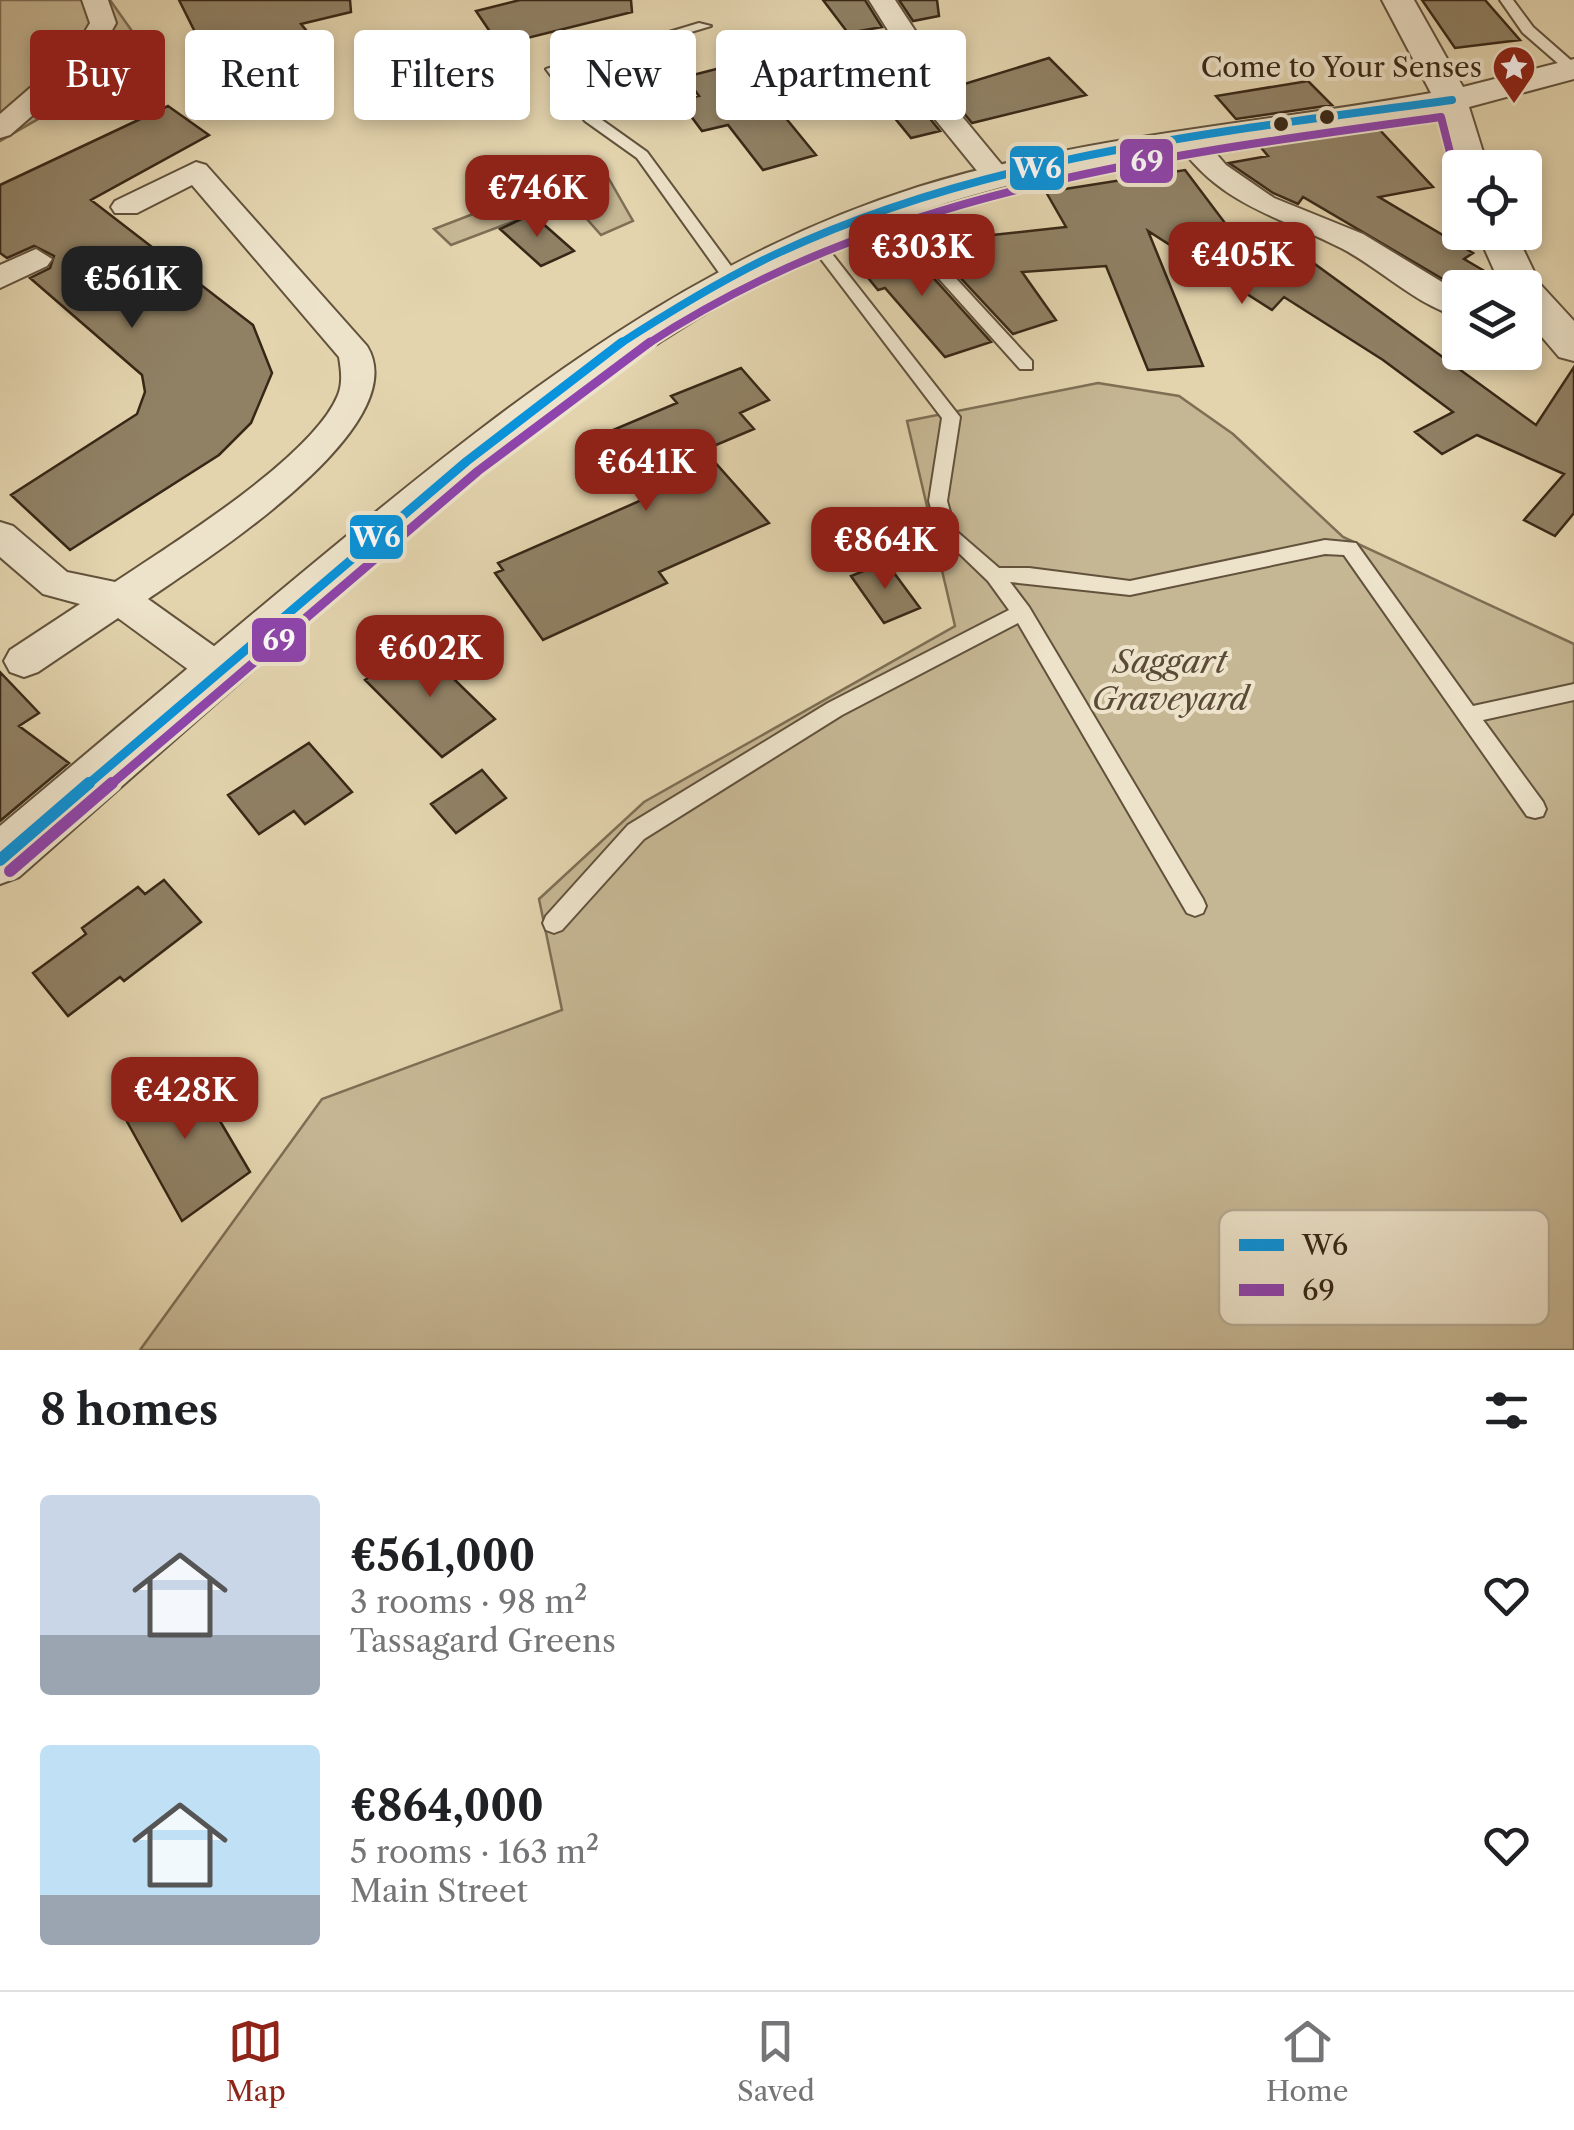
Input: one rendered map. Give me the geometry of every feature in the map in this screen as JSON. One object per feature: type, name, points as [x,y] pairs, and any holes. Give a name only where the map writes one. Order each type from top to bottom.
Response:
[{"type":"street","points":[[0,129],[85,55],[103,24],[95,0]]},
{"type":"street","points":[[882,0],[924,67],[927,92],[997,177]]},
{"type":"street","points":[[1398,0],[1452,100],[1465,150]]},
{"type":"street","points":[[0,860],[218,670],[546,396],[631,336],[731,277],[886,211],[997,177],[1452,100],[1573,69]]},
{"type":"street","points":[[1190,142],[1216,171],[1264,204],[1352,240],[1442,296]]},
{"type":"street","points":[[24,661],[298,468],[344,417],[356,396],[359,373],[355,354],[196,172],[126,207]]},
{"type":"street","points":[[0,278],[36,259]]},
{"type":"street","points":[[1542,316],[1574,347]]},
{"type":"street","points":[[0,536],[56,584],[117,597],[218,670]]},
{"type":"lane","points":[[1506,0],[1528,30],[1573,69]]},
{"type":"lane","points":[[704,26],[553,69],[590,118],[642,155],[731,277]]},
{"type":"lane","points":[[886,211],[1026,365]]},
{"type":"lane","points":[[813,239],[951,417],[938,501],[947,533],[995,576],[1022,612],[1196,906]]},
{"type":"lane","points":[[995,576],[1023,572],[1099,588],[1130,588],[1325,547],[1348,548],[1535,809]]},
{"type":"lane","points":[[554,924],[636,832],[835,709],[1022,612]]},
{"type":"lane","points":[[1469,716],[1574,692]]},
{"type":"green space","points":[[0,0],[110,0],[131,30],[30,30],[30,120],[36,120],[0,141]]},
{"type":"green space","points":[[601,165],[633,221],[601,235],[570,200],[451,245],[434,229]]},
{"type":"green space","name":"Saggart Graveyard","points":[[1098,383],[1179,396],[1233,434],[1343,537],[1574,644],[1574,1350],[140,1350],[322,1099],[562,1010],[539,899],[644,802],[955,626],[907,421]]},
{"type":"building","points":[[179,0],[350,0],[351,12],[301,24],[306,30],[194,30]]},
{"type":"building","points":[[520,0],[631,0],[632,12],[530,37],[530,30],[489,30],[476,11]]},
{"type":"building","points":[[823,0],[865,0],[882,27],[846,30]]},
{"type":"building","points":[[899,0],[937,0],[939,16],[913,21]]},
{"type":"building","points":[[1422,0],[1485,0],[1520,40],[1455,48]]},
{"type":"building","points":[[1049,58],[1086,95],[972,123],[966,116],[966,84]]},
{"type":"building","points":[[716,69],[716,120],[787,120],[816,155],[763,170],[728,125],[702,131],[694,120],[699,96],[696,74]]},
{"type":"building","points":[[1308,81],[1332,105],[1236,119],[1216,96]]},
{"type":"building","points":[[165,107],[209,135],[91,200],[253,325],[272,373],[251,423],[219,455],[70,550],[11,495],[137,414],[145,392],[142,375],[30,278],[50,268],[54,256],[34,246],[7,258],[0,253],[0,185],[138,120],[165,120]]},
{"type":"building","points":[[896,120],[931,120],[940,131],[911,138]]},
{"type":"building","points":[[1378,128],[1433,187],[1379,197],[1442,235],[1442,250],[1473,253],[1464,259],[1483,270],[1442,270],[1442,279],[1303,197],[1298,204],[1273,193],[1229,163],[1268,156],[1258,144]]},
{"type":"building","points":[[1185,170],[1240,243],[1259,259],[1286,243],[1442,357],[1442,370],[1460,370],[1536,425],[1574,367],[1574,513],[1555,536],[1524,520],[1564,474],[1477,435],[1442,454],[1415,432],[1453,412],[1383,360],[1284,297],[1272,310],[1148,231],[1203,366],[1148,370],[1106,266],[1022,272],[1056,320],[1013,334],[927,242],[1066,227],[1046,192]]},
{"type":"building","points":[[532,214],[574,251],[541,266],[500,229]]},
{"type":"building","points":[[903,244],[991,342],[945,357],[885,288],[878,290],[851,257]]},
{"type":"building","points":[[741,368],[769,400],[740,413],[754,429],[704,450],[769,523],[659,572],[667,583],[543,640],[495,573],[503,570],[498,563],[660,492],[613,430],[677,403],[671,396]]},
{"type":"building","points":[[886,562],[920,608],[884,623],[851,576]]},
{"type":"building","points":[[418,644],[495,719],[442,757],[365,680]]},
{"type":"building","points":[[0,672],[39,713],[19,726],[69,763],[0,821]]},
{"type":"building","points":[[309,743],[352,792],[305,824],[294,811],[259,834],[228,795]]},
{"type":"building","points":[[482,770],[506,798],[456,833],[431,804]]},
{"type":"building","points":[[164,880],[201,922],[124,981],[120,977],[68,1016],[33,973],[86,934],[82,928],[138,887],[145,894]]},
{"type":"building","points":[[187,1065],[250,1172],[182,1221],[120,1109]]},
{"type":"transit line","name":"W6","points":[[0,860],[516,421],[616,346],[722,281],[858,220],[1024,171],[1195,137],[1452,100]]},
{"type":"transit line","name":"69","points":[[10,871],[526,432],[625,359],[729,294],[862,235],[942,208],[1106,168],[1441,117],[1449,150]]},
{"type":"place","name":"Come to Your Senses","points":[[1514,105]]}]
